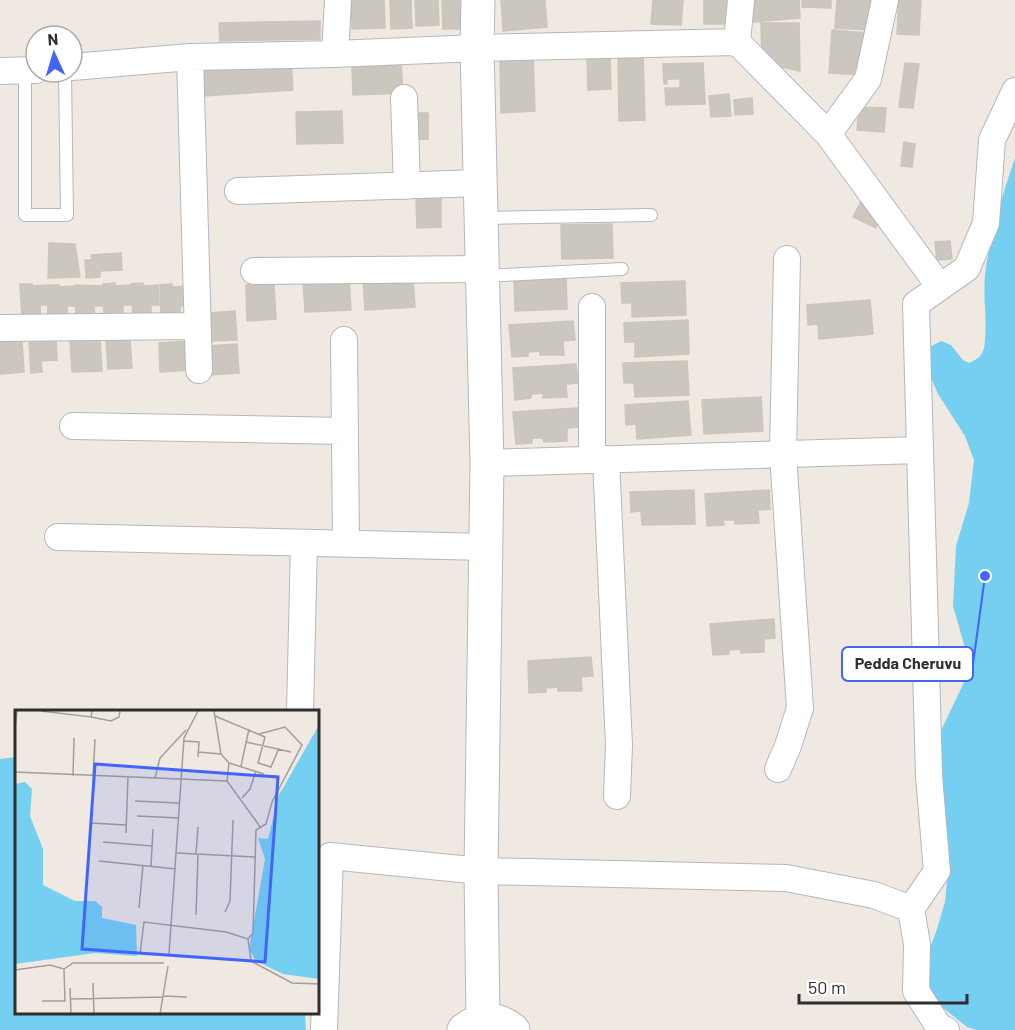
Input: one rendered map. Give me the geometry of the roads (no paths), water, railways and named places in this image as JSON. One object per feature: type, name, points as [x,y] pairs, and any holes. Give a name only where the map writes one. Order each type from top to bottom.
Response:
[{"type":"street","points":[[335,54],[338,0]]},
{"type":"street","points":[[478,0],[477,48],[487,463],[482,871],[487,1027]]},
{"type":"street","points":[[737,42],[741,0]]},
{"type":"street","points":[[828,134],[868,80],[885,0]]},
{"type":"street","points":[[84,66],[190,57],[737,42],[828,134],[940,287]]},
{"type":"street","points":[[190,57],[199,370]]},
{"type":"street","points":[[0,71],[24,70]]},
{"type":"street","points":[[946,1030],[939,1027],[916,991],[917,944],[911,909],[937,871],[929,776],[916,304],[967,268],[986,223],[992,140],[1015,91]]},
{"type":"street","points":[[404,98],[406,186]]},
{"type":"street","points":[[238,191],[480,183]]},
{"type":"street","points":[[778,769],[800,708],[783,454],[787,259]]},
{"type":"street","points":[[254,271],[482,272]]},
{"type":"street","points":[[591,307],[619,745],[617,796]]},
{"type":"street","points":[[0,328],[197,326]]},
{"type":"street","points":[[344,340],[346,543]]},
{"type":"street","points":[[73,426],[345,431]]},
{"type":"street","points":[[487,463],[920,450]]},
{"type":"street","points":[[58,537],[486,547]]},
{"type":"street","points":[[300,710],[304,543]]},
{"type":"street","points":[[324,1030],[330,856],[482,871],[786,878],[874,896],[911,909]]},
{"type":"lane","points":[[31,84],[26,215],[67,215],[66,84]]},
{"type":"lane","points":[[481,218],[651,215]]},
{"type":"lane","points":[[482,272],[622,268]]},
{"type":"water","points":[[1015,158],[1015,1030],[977,1030],[967,1027],[937,1003],[926,984],[925,961],[945,902],[949,860],[939,735],[966,678],[966,651],[953,606],[956,546],[969,503],[974,460],[965,436],[938,394],[928,370],[930,347],[941,341],[951,345],[963,360],[969,363],[977,359],[983,351],[987,260],[997,216]]},
{"type":"water","points":[[15,757],[15,1015],[305,1015],[306,1030],[0,1030],[0,759]]},
{"type":"place","name":"Pedda Cheruvu","points":[[985,576]]}]
